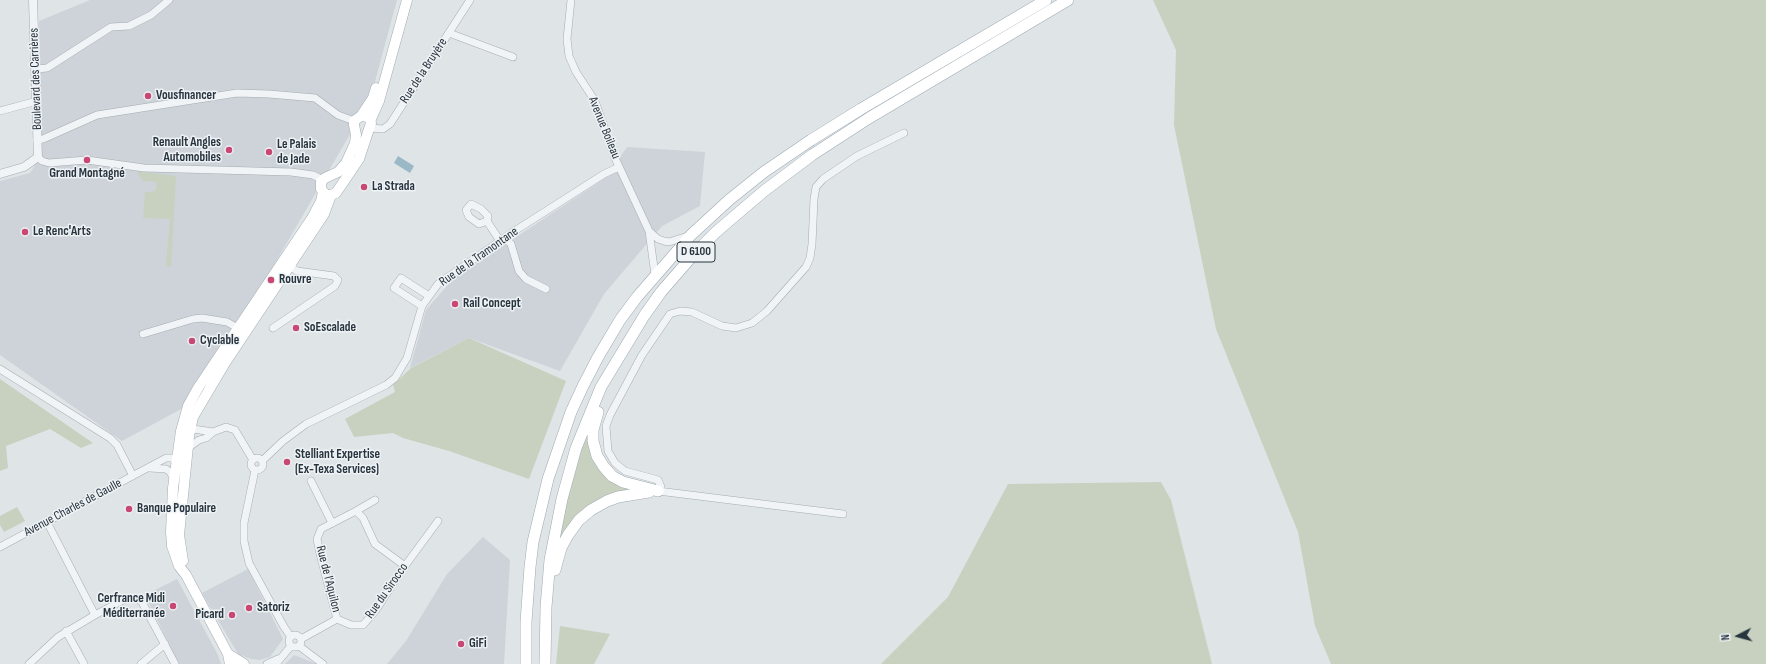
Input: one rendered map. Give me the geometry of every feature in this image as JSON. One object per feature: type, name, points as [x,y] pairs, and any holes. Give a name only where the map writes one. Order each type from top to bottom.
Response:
[{"type":"main road","points":[[327,194],[336,193],[359,159],[364,121],[373,98],[400,0]]},
{"type":"main road","points":[[327,194],[320,186],[323,180],[338,172],[350,155],[355,143],[356,135],[354,125],[364,121],[379,100],[407,0]]},
{"type":"main road","name":"D 6100","points":[[526,664],[528,592],[533,542],[546,486],[558,446],[571,412],[598,357],[620,320],[655,275],[690,235],[764,172],[811,140],[1046,0]]},
{"type":"main road","name":"D 6100","points":[[545,664],[546,607],[555,534],[568,475],[576,448],[601,386],[644,316],[674,278],[716,232],[764,191],[812,155],[869,118],[1068,0]]},
{"type":"main road","points":[[189,431],[188,406],[242,330],[286,264],[327,194]]},
{"type":"main road","points":[[644,316],[596,417],[592,430],[597,456],[612,476],[634,486],[658,491]]},
{"type":"main road","points":[[242,330],[193,417],[189,431],[177,459],[174,479],[171,532],[172,546],[179,566],[186,575],[229,659],[244,664]]},
{"type":"main road","points":[[177,459],[180,546],[186,575]]},
{"type":"main road","points":[[546,607],[561,548],[579,520],[591,510],[607,501],[635,493],[658,491]]},
{"type":"street","name":"Boulevard des Carrières","points":[[33,0],[38,157]]},
{"type":"street","points":[[36,69],[47,68],[111,27],[129,26],[152,15],[169,0]]},
{"type":"street","name":"Rue de la Bruyère","points":[[364,121],[383,129],[390,124],[470,0]]},
{"type":"street","name":"Avenue Boileau","points":[[571,0],[567,39],[569,56],[576,72],[595,101],[620,166],[649,231],[655,275]]},
{"type":"street","points":[[448,33],[513,57]]},
{"type":"street","points":[[37,140],[43,139],[97,115],[237,93],[315,98],[338,115],[364,121]]},
{"type":"street","points":[[0,111],[37,101]]},
{"type":"street","points":[[843,514],[658,491],[661,487],[658,480],[625,471],[615,462],[608,451],[606,426],[610,415],[646,349],[670,314],[680,311],[692,312],[722,326],[736,328],[752,323],[767,311],[806,267],[810,258],[812,244],[816,187],[824,179],[857,156],[904,133]]},
{"type":"street","points":[[0,174],[24,167],[38,157],[42,161],[49,163],[87,160],[144,168],[291,172],[313,175],[323,180]]},
{"type":"street","name":"Rue de la Tramontane","points":[[262,461],[283,441],[306,424],[386,385],[395,378],[407,358],[422,306],[438,284],[502,239],[604,174],[620,166]]},
{"type":"street","points":[[487,221],[502,239],[511,244],[519,271],[526,279],[546,289]]},
{"type":"street","points":[[649,231],[658,239],[669,242],[690,235]]},
{"type":"street","points":[[272,328],[335,286],[338,280],[334,276],[297,271],[286,264]]},
{"type":"street","points":[[422,306],[394,288],[400,278],[429,296]]},
{"type":"street","points":[[144,334],[193,319],[202,318],[227,322],[242,330]]},
{"type":"street","points":[[0,369],[106,435],[117,445],[133,476]]},
{"type":"street","points":[[177,459],[199,440],[206,438],[213,432],[226,427],[235,430],[253,460],[252,467],[255,470],[244,523],[244,541],[249,562],[284,627],[291,637],[291,646]]},
{"type":"street","points":[[189,431],[213,432]]},
{"type":"street","points":[[189,431],[199,440]]},
{"type":"street","points":[[253,460],[258,458],[263,464],[261,469],[255,470]]},
{"type":"street","name":"Avenue Charles de Gaulle","points":[[0,547],[146,469],[177,459]]},
{"type":"street","points":[[311,481],[332,523]]},
{"type":"street","name":"Rue de l'Aquilon","points":[[337,619],[318,539],[321,528],[375,500]]},
{"type":"street","points":[[356,511],[364,518],[375,544],[405,566]]},
{"type":"street","name":"Rue du Sirocco","points":[[337,619],[351,625],[364,625],[438,521]]},
{"type":"street","points":[[47,522],[95,615]]},
{"type":"street","points":[[29,664],[66,631],[127,598],[138,599],[142,602],[175,664]]},
{"type":"street","points":[[267,664],[277,662],[291,646],[294,647],[337,619]]},
{"type":"street","points":[[66,631],[84,664]]},
{"type":"street","points":[[291,637],[296,636],[300,642],[323,664]]},
{"type":"street","points":[[141,664],[164,644]]},
{"type":"shaded area","points":[[90,0],[397,0],[370,100],[271,270],[205,369],[183,408],[122,441],[0,355],[0,181],[30,173],[42,154],[39,21]]},
{"type":"shaded area","points":[[627,147],[705,152],[700,206],[662,226],[604,294],[560,371],[469,338],[410,368],[426,310],[454,278],[607,177]]},
{"type":"shaded area","points":[[483,537],[510,560],[504,664],[387,664],[406,641],[447,574]]},
{"type":"shaded area","points":[[248,569],[283,639],[270,657],[260,660],[251,659],[238,654],[202,593]]},
{"type":"shaded area","points":[[177,579],[218,655],[221,664],[179,664],[145,595]]},
{"type":"shaded area","points":[[294,655],[317,664],[285,664]]},
{"type":"green space","points":[[1153,0],[1766,0],[1766,664],[1331,664],[1315,626],[1298,532],[1216,329],[1174,125],[1176,50]]},
{"type":"green space","points":[[136,171],[176,176],[171,267],[166,266],[170,219],[143,218],[145,192],[153,192],[156,189],[157,182],[143,181]]},
{"type":"green space","points":[[469,338],[566,381],[529,479],[449,451],[403,438],[393,433],[354,437],[345,419],[395,392],[393,385],[411,368]]},
{"type":"green space","points":[[0,379],[93,443],[81,448],[50,429],[6,446],[8,468],[0,471]]},
{"type":"green space","points":[[588,430],[594,459],[632,489],[621,492],[560,543],[566,506],[578,459]]},
{"type":"green space","points":[[1161,482],[1171,500],[1212,664],[881,664],[948,597],[1008,484]]},
{"type":"green space","points":[[17,507],[25,521],[4,532],[0,525],[0,516]]},
{"type":"green space","points":[[560,626],[610,634],[594,664],[556,664]]},
{"type":"water","points":[[398,156],[414,166],[410,173],[394,163]]},
{"type":"place","name":"Vousfinancer","points":[[148,96]]},
{"type":"place","name":"Renault Angles Automobiles","points":[[229,150]]},
{"type":"place","name":"Le Palais de Jade","points":[[269,152]]},
{"type":"place","name":"Grand Montagné","points":[[87,160]]},
{"type":"place","name":"La Strada","points":[[364,187]]},
{"type":"place","name":"Le Renc'Arts","points":[[25,232]]},
{"type":"place","name":"Rouvre","points":[[271,280]]},
{"type":"place","name":"Rail Concept","points":[[455,304]]},
{"type":"place","name":"SoEscalade","points":[[296,328]]},
{"type":"place","name":"Cyclable","points":[[192,341]]},
{"type":"place","name":"Stelliant Expertise (Ex-Texa Services)","points":[[287,462]]},
{"type":"place","name":"Banque Populaire","points":[[129,509]]},
{"type":"place","name":"Cerfrance Midi Méditerranée","points":[[173,606]]},
{"type":"place","name":"Satoriz","points":[[249,608]]},
{"type":"place","name":"Picard","points":[[232,615]]},
{"type":"place","name":"GiFi","points":[[461,644]]}]
